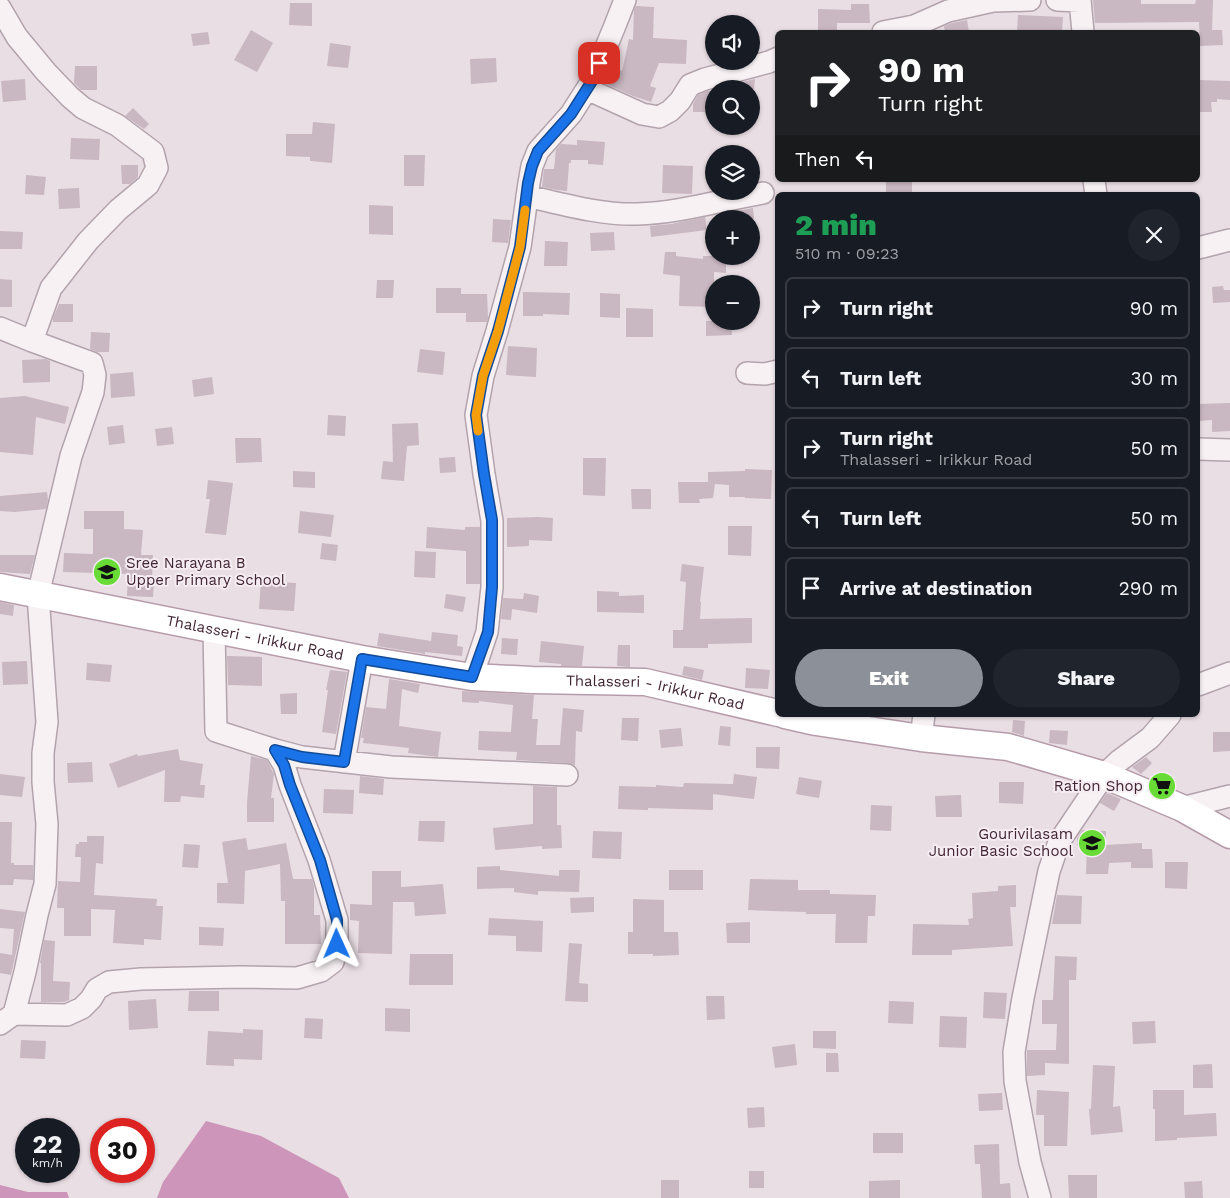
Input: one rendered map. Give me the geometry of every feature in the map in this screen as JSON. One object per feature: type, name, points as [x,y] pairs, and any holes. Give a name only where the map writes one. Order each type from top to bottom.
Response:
[{"type":"main road","name":"Thalasseri - Irikkur Road","points":[[0,587],[362,659],[472,677],[644,682],[775,712]]},
{"type":"main road","points":[[794,717],[816,722],[922,726],[1008,747],[1104,775],[1182,808],[1230,835]]},
{"type":"street","points":[[472,677],[488,632],[492,587],[492,520],[476,415],[483,376],[498,331],[520,247],[532,166],[538,151],[571,114],[592,81],[625,0]]},
{"type":"street","points":[[893,30],[914,26],[948,11],[993,1],[1030,0]]},
{"type":"street","points":[[1057,0],[1080,0],[1083,30]]},
{"type":"street","points":[[0,8],[17,37],[70,97],[83,108],[117,125],[152,152],[157,168],[148,185],[118,210],[88,241],[52,288],[32,341]]},
{"type":"street","points":[[587,89],[642,114],[659,117],[670,111],[680,101],[690,85],[775,60]]},
{"type":"street","points":[[527,196],[607,213],[635,214],[663,213],[763,193]]},
{"type":"street","points":[[1200,248],[1230,240]]},
{"type":"street","points":[[0,328],[92,363],[96,375],[93,392],[71,456],[38,595],[47,722],[43,753],[43,782],[47,824],[45,884],[25,972],[7,1019],[67,1015],[82,1008],[97,989],[109,982],[151,979],[297,978],[320,971],[333,962],[337,944],[337,920],[320,860],[284,765],[275,750]]},
{"type":"street","points":[[747,373],[765,374],[775,372]]},
{"type":"street","points":[[1200,449],[1230,450]]},
{"type":"street","points":[[214,629],[216,731],[302,757],[391,767],[567,775]]},
{"type":"street","points":[[344,762],[362,659]]},
{"type":"street","points":[[1200,683],[1230,673]]},
{"type":"street","points":[[1040,1198],[1030,1162],[1015,1082],[1014,1052],[1049,871],[1059,842],[1104,775],[1119,761],[1150,738],[1168,717]]},
{"type":"street","points":[[1182,808],[1230,796]]},
{"type":"shaded area","points":[[206,1121],[261,1136],[339,1178],[349,1198],[157,1198],[163,1182]]},
{"type":"shaded area","points":[[0,1185],[28,1192],[67,1192],[69,1198],[0,1198]]},
{"type":"building","points":[[1093,0],[1141,0],[1141,4],[1195,4],[1196,0],[1213,0],[1212,30],[1222,30],[1223,45],[1200,46],[1199,22],[1095,23]]},
{"type":"building","points":[[290,3],[312,3],[312,26],[289,25]]},
{"type":"building","points":[[851,4],[869,4],[870,23],[837,23],[837,30],[818,30],[818,9],[851,10]]},
{"type":"building","points":[[636,6],[654,7],[653,38],[687,40],[686,64],[659,63],[650,86],[656,88],[651,102],[606,84],[611,70],[617,73],[618,69],[622,71],[629,39],[633,40],[634,10]]},
{"type":"building","points":[[1018,15],[1063,17],[1062,30],[1017,30]]},
{"type":"building","points":[[967,20],[969,30],[945,30],[944,26]]},
{"type":"building","points":[[251,30],[273,43],[257,72],[234,60]]},
{"type":"building","points":[[208,32],[210,44],[193,46],[191,34]]},
{"type":"building","points":[[330,43],[351,46],[348,68],[327,66]]},
{"type":"building","points":[[496,58],[497,82],[471,84],[470,59]]},
{"type":"building","points":[[75,66],[97,66],[97,90],[81,90],[74,83]]},
{"type":"building","points":[[25,79],[26,100],[3,102],[1,81]]},
{"type":"building","points":[[1200,80],[1230,81],[1230,100],[1217,99],[1217,102],[1211,102],[1212,112],[1200,112]]},
{"type":"building","points":[[705,92],[705,112],[693,112],[693,104],[698,95]]},
{"type":"building","points":[[133,108],[149,124],[144,129],[125,116]]},
{"type":"building","points":[[313,122],[335,124],[332,163],[310,161],[310,157],[286,156],[286,134],[312,134]]},
{"type":"building","points":[[71,138],[100,139],[99,160],[70,159]]},
{"type":"building","points":[[577,140],[605,142],[603,165],[588,164],[588,160],[571,160],[571,163],[569,163],[567,191],[542,187],[544,169],[554,169],[556,149],[561,144],[577,145]]},
{"type":"building","points":[[404,155],[425,155],[424,186],[404,186]]},
{"type":"building","points":[[121,165],[138,165],[138,177],[130,184],[122,184]]},
{"type":"building","points":[[663,165],[693,166],[692,194],[662,193]]},
{"type":"building","points":[[26,175],[46,177],[44,195],[25,194]]},
{"type":"building","points":[[886,182],[912,182],[912,192],[886,192]]},
{"type":"building","points":[[79,188],[80,208],[59,209],[58,189]]},
{"type":"building","points":[[369,205],[393,206],[393,235],[369,234]]},
{"type":"building","points":[[705,217],[705,230],[651,237],[650,226]]},
{"type":"building","points":[[493,219],[511,220],[508,243],[492,242]]},
{"type":"building","points":[[0,231],[23,232],[22,249],[0,249]]},
{"type":"building","points":[[614,232],[615,250],[591,251],[590,233]]},
{"type":"building","points":[[545,241],[568,242],[567,266],[544,266]]},
{"type":"building","points":[[665,252],[676,252],[676,256],[703,259],[703,256],[705,256],[705,265],[726,265],[726,273],[714,272],[714,275],[705,275],[705,307],[679,306],[680,276],[663,274]]},
{"type":"building","points":[[0,279],[12,280],[12,307],[0,307]]},
{"type":"building","points":[[377,280],[394,280],[393,298],[376,298]]},
{"type":"building","points":[[1223,286],[1224,290],[1230,290],[1230,302],[1213,303],[1212,287]]},
{"type":"building","points":[[436,288],[461,288],[461,294],[487,294],[487,322],[466,322],[466,313],[436,313]]},
{"type":"building","points":[[523,292],[570,293],[569,315],[543,314],[543,316],[523,316]]},
{"type":"building","points":[[600,293],[620,294],[620,318],[600,317]]},
{"type":"building","points":[[59,304],[73,304],[73,322],[53,322]]},
{"type":"building","points":[[626,308],[653,309],[653,337],[626,337]]},
{"type":"building","points":[[706,330],[732,330],[732,335],[706,336]]},
{"type":"building","points":[[91,332],[110,333],[109,352],[97,352],[90,349]]},
{"type":"building","points":[[508,346],[537,348],[536,377],[506,375]]},
{"type":"building","points":[[420,349],[445,352],[443,375],[417,372]]},
{"type":"building","points":[[46,359],[50,361],[50,382],[23,383],[22,360]]},
{"type":"building","points":[[133,372],[135,396],[111,398],[110,374]]},
{"type":"building","points":[[212,377],[214,394],[194,397],[192,380]]},
{"type":"building","points":[[25,396],[69,407],[65,424],[36,417],[33,455],[0,452],[0,398]]},
{"type":"building","points":[[1230,403],[1230,431],[1212,432],[1212,420],[1200,421],[1200,404]]},
{"type":"building","points":[[328,415],[346,416],[345,436],[327,435]]},
{"type":"building","points":[[418,423],[419,445],[407,446],[404,481],[381,479],[383,461],[393,462],[392,424]]},
{"type":"building","points":[[123,425],[125,443],[109,445],[107,427]]},
{"type":"building","points":[[172,427],[174,444],[157,446],[155,429]]},
{"type":"building","points":[[235,438],[261,438],[262,462],[236,463]]},
{"type":"building","points":[[455,457],[456,472],[440,473],[439,458]]},
{"type":"building","points":[[583,458],[606,458],[605,496],[583,495]]},
{"type":"building","points":[[745,469],[772,470],[771,499],[729,497],[729,485],[715,484],[713,498],[699,499],[700,503],[679,503],[678,482],[708,482],[708,472],[745,471]]},
{"type":"building","points":[[293,471],[315,472],[315,488],[293,487]]},
{"type":"building","points":[[208,480],[233,483],[226,535],[205,533],[210,499],[206,499]]},
{"type":"building","points":[[631,489],[651,489],[651,509],[632,509]]},
{"type":"building","points":[[47,492],[46,509],[15,512],[0,511],[0,496]]},
{"type":"building","points":[[84,511],[124,511],[124,529],[143,530],[141,555],[153,555],[153,597],[127,596],[128,574],[63,572],[64,553],[93,554],[93,529],[84,529]]},
{"type":"building","points":[[300,511],[334,515],[331,537],[298,533]]},
{"type":"building","points":[[507,518],[553,518],[552,541],[529,540],[529,546],[507,547]]},
{"type":"building","points":[[728,526],[752,526],[751,556],[728,555]]},
{"type":"building","points":[[427,527],[465,530],[465,527],[480,527],[480,584],[466,584],[466,551],[426,548]]},
{"type":"building","points":[[322,543],[338,545],[336,561],[320,559]]},
{"type":"building","points":[[415,551],[436,552],[435,578],[414,577]]},
{"type":"building","points":[[0,555],[35,555],[30,574],[0,572]]},
{"type":"building","points":[[682,564],[704,567],[700,619],[752,618],[752,643],[708,644],[708,648],[673,648],[673,630],[683,630],[686,582],[680,581]]},
{"type":"building","points":[[261,581],[296,583],[294,611],[259,609]]},
{"type":"building","points":[[597,591],[619,592],[619,596],[644,595],[644,613],[597,612]]},
{"type":"building","points":[[524,593],[539,596],[537,613],[512,609],[511,620],[501,619],[503,598],[523,599]]},
{"type":"building","points":[[446,594],[466,597],[463,612],[444,608]]},
{"type":"building","points":[[0,602],[14,605],[13,616],[0,614]]},
{"type":"building","points":[[432,632],[458,635],[457,646],[463,647],[462,656],[425,652],[425,654],[377,646],[379,633],[431,641]]},
{"type":"building","points":[[502,638],[518,639],[517,655],[501,654]]},
{"type":"building","points":[[541,641],[584,646],[582,666],[561,666],[561,664],[539,662]]},
{"type":"building","points":[[618,645],[630,645],[630,667],[617,666]]},
{"type":"building","points":[[227,656],[262,657],[262,686],[228,685]]},
{"type":"building","points":[[27,661],[28,684],[3,685],[2,662]]},
{"type":"building","points":[[87,663],[112,665],[110,682],[86,680]]},
{"type":"building","points":[[684,666],[704,670],[702,680],[682,675]]},
{"type":"building","points":[[746,668],[770,670],[768,689],[745,688]]},
{"type":"building","points":[[330,670],[347,672],[336,734],[322,732]]},
{"type":"building","points":[[389,679],[420,684],[418,693],[402,689],[399,726],[441,732],[438,757],[408,753],[409,748],[363,743],[364,738],[361,738],[366,707],[386,709]]},
{"type":"building","points":[[462,691],[534,695],[532,719],[538,719],[536,745],[560,745],[563,708],[584,710],[582,732],[576,731],[575,765],[516,760],[517,752],[478,750],[479,731],[511,732],[513,705],[479,701],[479,703],[462,702]]},
{"type":"building","points":[[297,693],[297,714],[281,714],[280,694]]},
{"type":"building","points":[[622,718],[639,718],[638,741],[621,740]]},
{"type":"building","points":[[1013,720],[1025,721],[1024,736],[1012,732]]},
{"type":"building","points":[[720,726],[731,727],[730,746],[718,745]]},
{"type":"building","points":[[681,728],[683,746],[661,748],[659,730]]},
{"type":"building","points":[[1050,730],[1068,731],[1067,745],[1049,743]]},
{"type":"building","points":[[1213,732],[1230,732],[1230,751],[1213,752]]},
{"type":"building","points":[[756,747],[780,747],[779,769],[756,768]]},
{"type":"building","points":[[178,749],[180,760],[203,764],[200,785],[205,785],[204,798],[181,796],[180,802],[164,802],[165,770],[118,788],[109,764],[137,754],[138,756]]},
{"type":"building","points":[[251,756],[267,760],[274,774],[271,798],[274,798],[274,822],[247,822]]},
{"type":"building","points":[[1146,757],[1152,763],[1141,774],[1132,767]]},
{"type":"building","points":[[92,762],[93,782],[68,783],[67,763]]},
{"type":"building","points":[[0,774],[25,777],[22,797],[0,795]]},
{"type":"building","points":[[734,774],[757,777],[754,799],[713,794],[713,810],[618,809],[619,786],[656,787],[656,785],[683,787],[684,783],[733,784]]},
{"type":"building","points":[[360,776],[384,779],[383,795],[359,793]]},
{"type":"building","points":[[799,777],[822,781],[819,798],[796,794]]},
{"type":"building","points":[[999,782],[1024,782],[1023,804],[999,803]]},
{"type":"building","points":[[533,786],[557,787],[557,825],[561,825],[562,848],[542,849],[542,846],[495,850],[493,828],[533,824]]},
{"type":"building","points":[[324,789],[354,790],[353,814],[323,813]]},
{"type":"building","points":[[1107,793],[1121,799],[1114,811],[1100,803]]},
{"type":"building","points":[[961,795],[962,817],[936,817],[935,796]]},
{"type":"building","points":[[871,805],[892,806],[891,831],[870,830]]},
{"type":"building","points":[[419,821],[445,821],[444,842],[418,841]]},
{"type":"building","points":[[0,822],[12,822],[11,863],[14,863],[14,865],[33,865],[33,880],[14,879],[13,885],[0,885]]},
{"type":"building","points":[[1082,830],[1106,831],[1105,845],[1142,843],[1142,849],[1152,849],[1153,868],[1131,868],[1131,862],[1109,863],[1108,874],[1086,874],[1087,846],[1077,846],[1077,838]]},
{"type":"building","points":[[593,831],[622,832],[621,859],[592,858]]},
{"type":"building","points":[[87,836],[104,836],[103,864],[96,863],[94,895],[157,899],[156,906],[163,906],[161,940],[144,939],[144,945],[113,943],[115,910],[91,909],[91,936],[64,936],[64,908],[57,908],[58,881],[80,882],[81,857],[75,857],[76,844],[87,842]]},
{"type":"building","points":[[246,838],[248,850],[286,843],[293,879],[312,879],[314,887],[314,915],[320,915],[321,944],[285,944],[285,901],[281,901],[280,864],[245,871],[244,904],[217,903],[217,883],[228,883],[222,842]]},
{"type":"building","points":[[184,844],[200,845],[198,868],[182,867]]},
{"type":"building","points":[[1165,862],[1188,862],[1187,889],[1165,888]]},
{"type":"building","points":[[500,866],[500,870],[559,876],[559,870],[580,870],[579,892],[538,891],[538,895],[514,892],[514,888],[477,889],[477,867]]},
{"type":"building","points":[[669,870],[703,870],[703,890],[669,890]]},
{"type":"building","points":[[372,871],[401,871],[401,887],[443,884],[446,914],[415,916],[414,902],[393,902],[392,954],[358,953],[359,921],[350,920],[350,904],[372,905]]},
{"type":"building","points":[[750,879],[798,880],[798,890],[830,890],[830,894],[876,895],[875,916],[868,916],[867,943],[835,943],[836,914],[748,910]]},
{"type":"building","points":[[1016,885],[1016,907],[1010,907],[1013,946],[952,950],[952,955],[912,955],[913,924],[969,925],[968,919],[973,918],[972,893],[998,891],[998,886]]},
{"type":"building","points":[[1057,895],[1082,896],[1081,924],[1052,924]]},
{"type":"building","points":[[594,897],[594,912],[571,913],[570,898]]},
{"type":"building","points":[[633,899],[664,900],[664,932],[678,932],[679,955],[653,956],[653,954],[628,954],[628,932],[633,932]]},
{"type":"building","points":[[0,909],[25,912],[11,975],[0,973],[0,953],[12,955],[14,929],[0,928]]},
{"type":"building","points":[[489,918],[543,921],[542,952],[516,951],[516,936],[488,935]]},
{"type":"building","points":[[750,922],[750,943],[727,943],[726,923]]},
{"type":"building","points":[[199,927],[224,928],[223,946],[199,945]]},
{"type":"building","points":[[44,940],[55,941],[53,981],[70,982],[69,1000],[64,1002],[41,1002],[40,963]]},
{"type":"building","points":[[569,943],[582,944],[579,983],[588,984],[588,1002],[565,1001]]},
{"type":"building","points":[[410,954],[453,954],[453,985],[409,985]]},
{"type":"building","points":[[1055,956],[1077,957],[1076,980],[1069,980],[1069,1064],[1045,1063],[1045,1075],[1027,1076],[1027,1050],[1056,1050],[1057,1024],[1042,1024],[1042,1000],[1053,1000]]},
{"type":"building","points":[[189,991],[219,991],[219,1011],[188,1011]]},
{"type":"building","points":[[984,992],[1007,993],[1005,1019],[983,1018]]},
{"type":"building","points":[[706,996],[724,996],[725,1019],[707,1020]]},
{"type":"building","points":[[156,999],[158,1028],[129,1030],[128,1001]]},
{"type":"building","points":[[889,1001],[914,1002],[913,1024],[888,1023]]},
{"type":"building","points":[[385,1008],[410,1009],[410,1032],[385,1031]]},
{"type":"building","points":[[940,1016],[967,1017],[966,1048],[939,1047]]},
{"type":"building","points":[[305,1018],[323,1019],[322,1039],[304,1038]]},
{"type":"building","points":[[1155,1021],[1156,1043],[1133,1044],[1132,1022]]},
{"type":"building","points":[[243,1029],[263,1030],[262,1060],[234,1059],[234,1066],[206,1065],[208,1031],[243,1033]]},
{"type":"building","points":[[813,1031],[836,1031],[836,1049],[813,1048]]},
{"type":"building","points":[[21,1040],[46,1041],[45,1059],[20,1058]]},
{"type":"building","points":[[795,1044],[797,1065],[775,1068],[772,1047]]},
{"type":"building","points":[[826,1053],[838,1053],[839,1072],[826,1072]]},
{"type":"building","points":[[1212,1064],[1213,1088],[1193,1088],[1193,1065]]},
{"type":"building","points":[[1093,1065],[1115,1066],[1113,1107],[1120,1106],[1123,1132],[1091,1135],[1089,1109],[1091,1109]]},
{"type":"building","points":[[1037,1090],[1069,1092],[1067,1146],[1044,1146],[1044,1115],[1036,1115]]},
{"type":"building","points":[[1153,1090],[1184,1090],[1184,1115],[1216,1113],[1217,1136],[1155,1141]]},
{"type":"building","points":[[1002,1093],[1003,1110],[979,1111],[978,1094]]},
{"type":"building","points":[[764,1107],[765,1127],[748,1128],[747,1108]]},
{"type":"building","points":[[873,1133],[903,1133],[903,1153],[873,1153]]},
{"type":"building","points":[[999,1144],[1000,1184],[1010,1183],[1011,1198],[982,1198],[980,1164],[975,1164],[974,1145]]},
{"type":"building","points":[[749,1171],[764,1171],[764,1188],[749,1188]]},
{"type":"building","points":[[1068,1175],[1097,1175],[1097,1198],[1069,1198]]},
{"type":"building","points":[[661,1180],[679,1180],[679,1198],[661,1198]]},
{"type":"building","points":[[900,1180],[900,1198],[869,1198],[869,1181]]},
{"type":"building","points":[[1202,1181],[1203,1198],[1185,1198],[1184,1182]]},
{"type":"slow traffic","points":[[478,431],[476,415],[483,376],[498,331],[520,247],[525,210]]},
{"type":"place","name":"Sree Narayana B Upper Primary School","points":[[107,572]]},
{"type":"place","name":"Ration Shop","points":[[1162,786]]},
{"type":"place","name":"Gourivilasam Junior Basic School","points":[[1092,843]]},
{"type":"route","points":[[337,944],[337,920],[320,860],[284,765],[275,750],[302,757],[344,762],[362,659],[472,677],[488,632],[492,587],[492,520],[476,415],[483,376],[498,331],[520,247],[532,166],[538,151],[571,114],[592,81],[599,63]]}]
